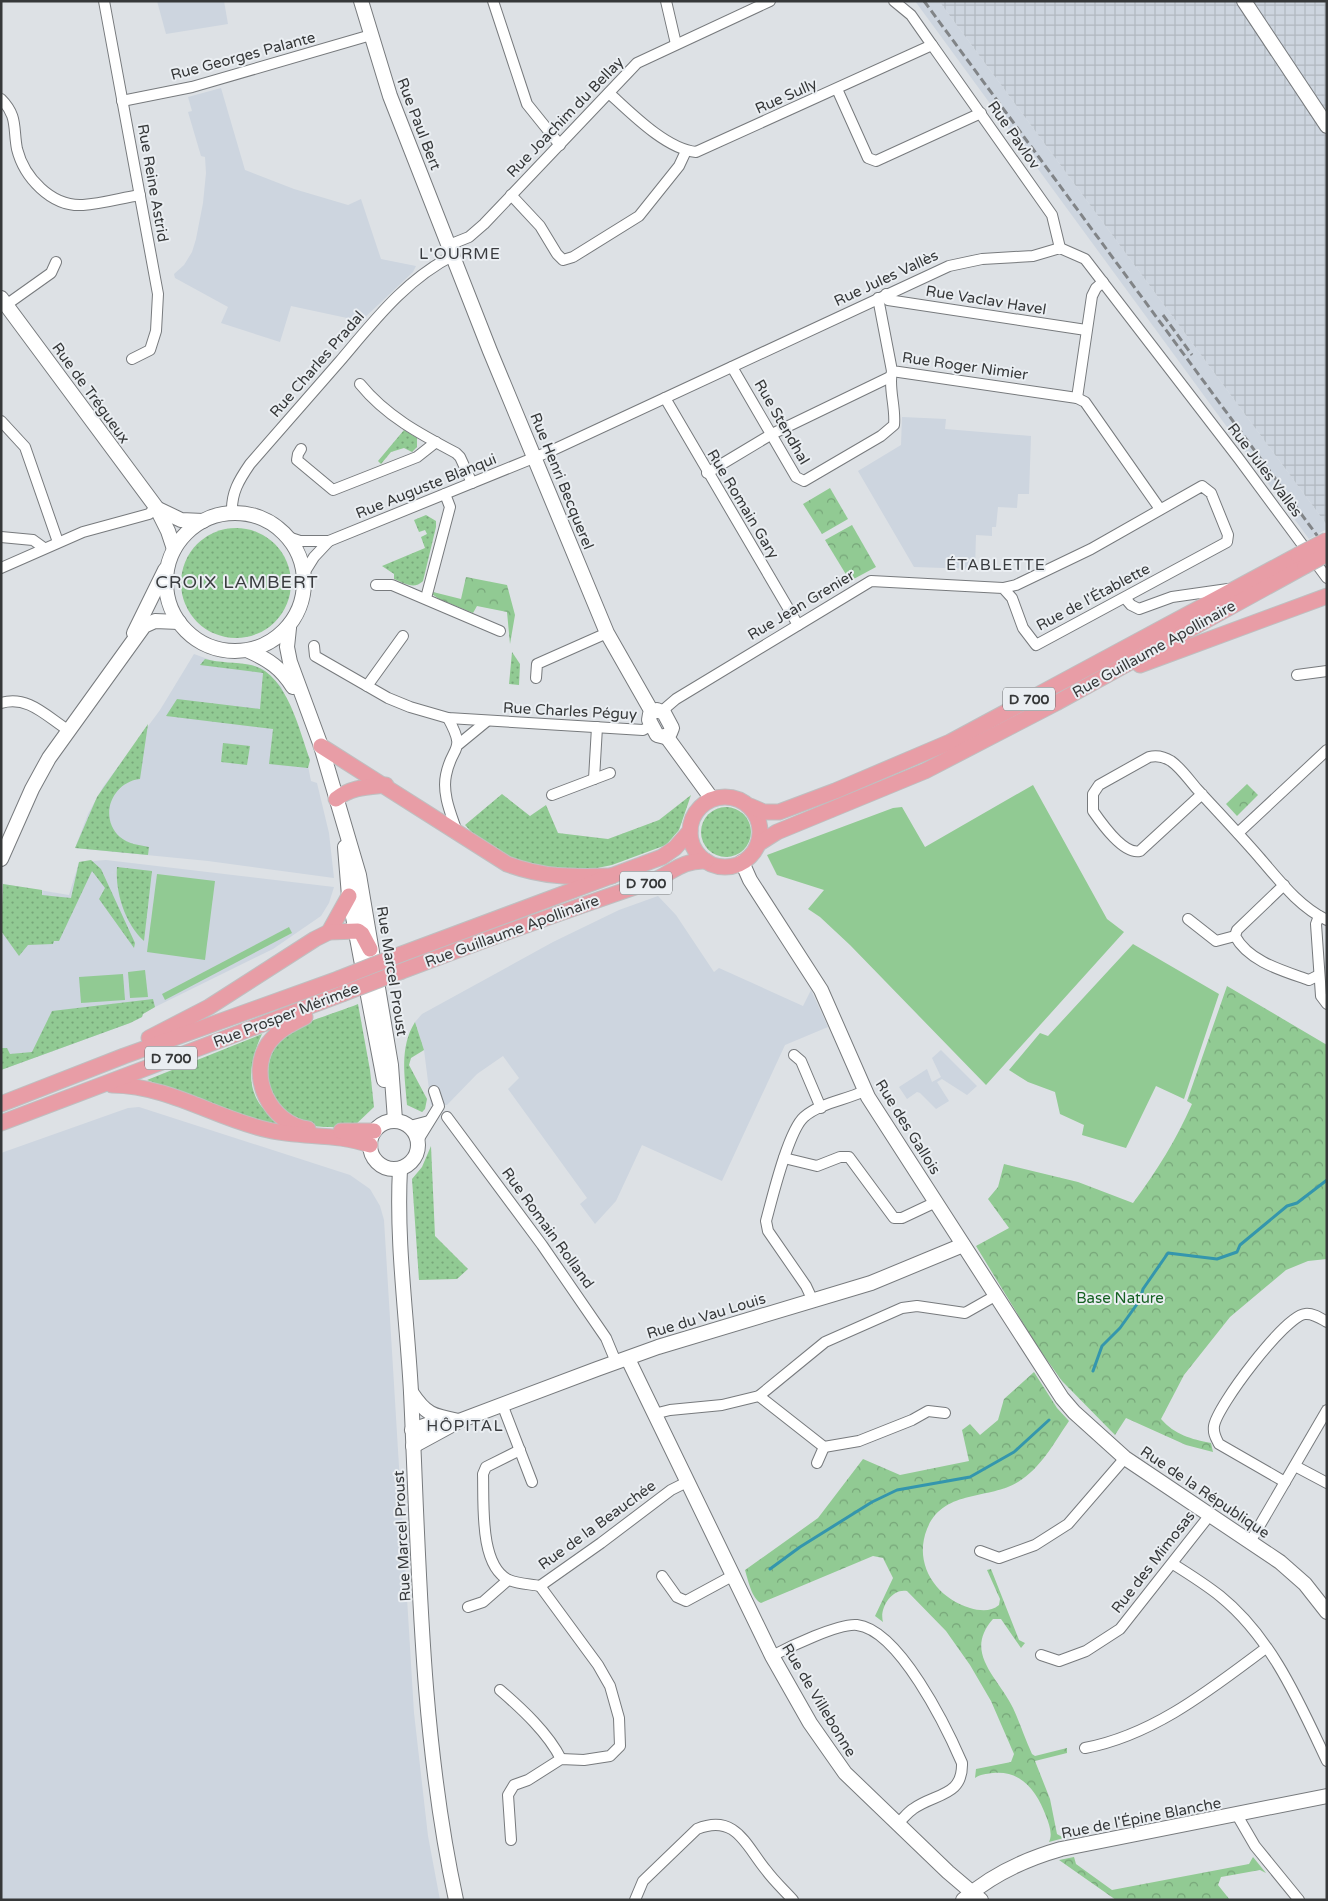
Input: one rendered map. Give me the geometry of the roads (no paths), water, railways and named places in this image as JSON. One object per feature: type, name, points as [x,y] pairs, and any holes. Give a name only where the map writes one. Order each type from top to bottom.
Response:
[{"type":"main road","name":"Rue Paul Bert","points":[[361,1],[390,96],[452,250]]},
{"type":"main road","points":[[1244,1],[1327,126]]},
{"type":"main road","name":"Rue Henri Becquerel","points":[[452,250],[490,351],[607,633],[655,716]]},
{"type":"main road","name":"Rue de Trégueux","points":[[4,301],[156,508],[168,531],[172,555]]},
{"type":"main road","name":"Rue de Trégueux","points":[[156,508],[180,520],[203,521]]},
{"type":"main road","points":[[122,659],[172,555],[186,533],[203,521],[232,513],[253,515],[272,523],[288,537],[299,554],[304,573],[303,600],[288,628],[272,642],[249,651],[221,650],[205,644],[190,635],[178,622],[169,603],[167,588],[172,555]]},
{"type":"main road","name":"D 700","points":[[1302,560],[1327,540]]},
{"type":"main road","name":"D 700","points":[[1302,560],[1327,554]]},
{"type":"main road","name":"Rue Guillaume Apollinaire","points":[[750,806],[764,812],[779,812],[950,742],[1237,588],[1302,560]]},
{"type":"main road","name":"Rue Guillaume Apollinaire","points":[[758,844],[777,832],[925,771],[1094,682],[1302,560]]},
{"type":"main road","points":[[1094,682],[1327,596]]},
{"type":"main road","points":[[1,859],[36,781],[68,730],[122,659],[144,626],[155,622],[178,622]]},
{"type":"main road","name":"Rue Marcel Proust","points":[[288,628],[288,654],[303,702],[321,746],[359,875],[391,1065],[381,1129]]},
{"type":"main road","name":"Rue Marcel Proust","points":[[249,651],[282,670],[303,702]]},
{"type":"main road","points":[[655,716],[657,735],[666,736],[712,799]]},
{"type":"main road","points":[[321,746],[386,785],[507,864],[530,873],[553,876],[612,876]]},
{"type":"main road","points":[[336,799],[345,792],[358,788],[386,785]]},
{"type":"main road","points":[[732,797],[750,806],[760,824],[758,844],[754,852],[742,862],[724,867],[706,861],[697,853],[692,843],[690,831],[696,812],[712,799],[732,797]]},
{"type":"main road","name":"Rue Marcel Proust","points":[[344,829],[349,896],[384,1077],[381,1129]]},
{"type":"main road","name":"Rue Guillaume Apollinaire","points":[[399,955],[662,857],[675,848],[690,831]]},
{"type":"main road","name":"Rue Guillaume Apollinaire","points":[[403,975],[485,940],[656,880],[684,863],[706,861]]},
{"type":"main road","name":"Rue des Gallois","points":[[742,862],[750,880],[821,990],[864,1091],[1064,1400]]},
{"type":"main road","points":[[329,932],[349,896]]},
{"type":"main road","points":[[124,1056],[134,1046],[209,1007],[329,932],[355,930],[362,934],[370,949]]},
{"type":"main road","name":"Rue Prosper Mérimée","points":[[1,1104],[124,1056],[399,955]]},
{"type":"main road","name":"Rue Prosper Mérimée","points":[[1,1123],[403,975]]},
{"type":"main road","points":[[343,998],[287,1025],[276,1034],[264,1054],[261,1064],[262,1083],[268,1102],[290,1124],[316,1130],[381,1129],[410,1126],[418,1140],[416,1156],[412,1162],[400,1169],[387,1168],[375,1160],[381,1129]]},
{"type":"main road","points":[[103,1085],[131,1086],[167,1094],[268,1130],[352,1138],[381,1129]]},
{"type":"main road","name":"Rue Marcel Proust","points":[[400,1169],[403,1282],[432,1749],[443,1834],[456,1900]]},
{"type":"main road","name":"Rue du Vau Louis","points":[[413,1446],[459,1421],[622,1360],[879,1280],[964,1245]]},
{"type":"main road","name":"Rue Romain Rolland","points":[[622,1360],[654,1414],[736,1579]]},
{"type":"main road","points":[[411,1391],[420,1405],[432,1416],[459,1421]]},
{"type":"main road","name":"Rue de la République","points":[[1064,1400],[1074,1412],[1125,1458],[1280,1562],[1306,1584],[1327,1612]]},
{"type":"main road","name":"Rue du Vau Louis","points":[[412,1430],[432,1423],[459,1421]]},
{"type":"main road","name":"Rue de Villebonne","points":[[736,1579],[772,1656],[810,1723],[845,1773],[898,1823],[972,1898]]},
{"type":"main road","name":"Rue de l'Épine Blanche","points":[[972,1898],[993,1878],[1038,1856],[1061,1849],[1237,1816],[1327,1796]]},
{"type":"street","name":"Rue Reine Astrid","points":[[104,1],[158,294],[156,331],[150,350],[132,359]]},
{"type":"street","points":[[493,1],[527,104],[560,144]]},
{"type":"street","points":[[666,1],[676,44]]},
{"type":"street","name":"Rue Joachim du Bellay","points":[[452,250],[469,237],[511,195],[637,63],[770,1]]},
{"type":"street","points":[[894,1],[908,11],[932,45]]},
{"type":"street","name":"Rue Georges Palante","points":[[122,101],[192,87],[371,35]]},
{"type":"street","name":"Rue Sully","points":[[686,151],[696,152],[703,150],[932,45]]},
{"type":"street","name":"Rue Pavlov","points":[[932,45],[1052,215],[1060,248]]},
{"type":"street","points":[[837,89],[868,158],[876,161],[981,113]]},
{"type":"street","points":[[511,195],[540,226],[556,254],[563,260],[573,257],[639,216],[679,166],[686,151],[644,125],[609,93]]},
{"type":"street","points":[[1,99],[14,118],[17,148],[22,165],[32,180],[49,195],[70,204],[81,205],[140,195]]},
{"type":"street","name":"Rue Jules Vallès","points":[[535,458],[949,266],[982,259],[1033,256],[1060,248],[1085,259],[1239,459],[1327,578]]},
{"type":"street","name":"Rue Charles Pradal","points":[[232,513],[231,498],[237,482],[246,470],[378,316],[412,283],[452,250]]},
{"type":"street","points":[[4,301],[51,273],[56,262]]},
{"type":"street","points":[[1103,282],[1096,288],[1092,296],[1077,398],[1085,402],[1160,509]]},
{"type":"street","name":"Rue Vaclav Havel","points":[[882,296],[888,300],[1086,330]]},
{"type":"street","name":"Rue Roger Nimier","points":[[882,296],[891,374],[1077,398]]},
{"type":"street","name":"Rue Stendhal","points":[[732,367],[796,477],[804,481],[880,436],[894,425],[895,413],[891,374]]},
{"type":"street","points":[[707,473],[772,434],[891,374]]},
{"type":"street","points":[[360,384],[375,402],[393,417],[460,457],[472,484]]},
{"type":"street","name":"Rue Romain Gary","points":[[665,398],[707,473],[798,625]]},
{"type":"street","points":[[1,421],[25,447],[58,542]]},
{"type":"street","points":[[301,449],[297,460],[333,490],[418,457],[436,442]]},
{"type":"street","name":"Rue Auguste Blanqui","points":[[288,537],[300,542],[329,541],[535,458]]},
{"type":"street","name":"Rue de l'Établette","points":[[1202,486],[1211,492],[1225,525],[1228,542],[1036,645],[1023,628],[1012,598],[1003,588],[1016,585],[1091,549],[1160,509],[1202,486]]},
{"type":"street","points":[[426,598],[450,507],[445,494]]},
{"type":"street","points":[[1,568],[58,542],[108,524],[149,514],[156,508]]},
{"type":"street","points":[[1,537],[33,540],[44,548]]},
{"type":"street","name":"Rue Auguste Blanqui","points":[[304,573],[314,557],[329,541]]},
{"type":"street","name":"Rue Jean Grenier","points":[[655,716],[676,699],[871,581],[1003,588]]},
{"type":"street","points":[[376,585],[392,585],[500,631]]},
{"type":"street","points":[[1125,598],[1131,606],[1139,610],[1172,597],[1237,588]]},
{"type":"street","points":[[536,678],[537,664],[607,633]]},
{"type":"street","points":[[367,686],[403,636]]},
{"type":"street","name":"Rue Charles Péguy","points":[[314,646],[315,656],[388,698],[410,707],[448,718],[487,722],[643,730],[655,716]]},
{"type":"street","points":[[1297,675],[1327,671]]},
{"type":"street","points":[[1,703],[11,700],[29,704],[68,730]]},
{"type":"street","points":[[448,718],[458,735],[459,744]]},
{"type":"street","name":"Rue Charles Péguy","points":[[457,832],[446,800],[446,775],[459,744],[487,722]]},
{"type":"street","points":[[594,779],[597,727]]},
{"type":"street","points":[[1238,833],[1327,750]]},
{"type":"street","points":[[1202,794],[1140,851],[1135,852],[1124,848],[1093,811],[1093,794],[1099,785],[1149,757],[1158,755],[1172,762],[1202,794],[1238,833],[1284,885],[1306,907],[1323,918],[1316,924],[1321,996],[1327,1004]]},
{"type":"street","points":[[552,795],[610,773]]},
{"type":"street","points":[[1235,936],[1237,930],[1284,885]]},
{"type":"street","points":[[1188,919],[1216,941],[1235,936]]},
{"type":"street","points":[[1235,936],[1246,950],[1264,962],[1309,980],[1319,975]]},
{"type":"street","points":[[794,1055],[801,1061],[821,1108]]},
{"type":"street","points":[[418,1140],[428,1120],[439,1106],[434,1091]]},
{"type":"street","points":[[813,1301],[806,1286],[768,1231],[766,1221],[784,1158],[801,1121],[821,1108],[864,1091]]},
{"type":"street","name":"Rue Romain Rolland","points":[[447,1117],[622,1360]]},
{"type":"street","points":[[410,1126],[428,1120]]},
{"type":"street","points":[[784,1158],[817,1166],[840,1157],[849,1156],[894,1218],[902,1218],[936,1202]]},
{"type":"street","points":[[654,1414],[670,1410],[722,1405],[759,1396],[775,1385],[818,1346],[885,1315],[910,1306],[965,1313],[995,1296]]},
{"type":"street","points":[[1285,1482],[1219,1444],[1214,1435],[1214,1424],[1227,1401],[1260,1354],[1295,1317],[1305,1314],[1315,1315],[1327,1322]]},
{"type":"street","points":[[759,1396],[824,1448]]},
{"type":"street","points":[[502,1404],[532,1482]]},
{"type":"street","points":[[1250,1542],[1327,1410]]},
{"type":"street","points":[[824,1448],[860,1440],[912,1420],[928,1411],[945,1412]]},
{"type":"street","points":[[817,1463],[824,1448]]},
{"type":"street","points":[[520,1450],[486,1468],[483,1474],[488,1553],[493,1565],[508,1580],[540,1586]]},
{"type":"street","points":[[980,1551],[999,1558],[1044,1540],[1068,1524],[1125,1458]]},
{"type":"street","points":[[1295,1466],[1327,1483]]},
{"type":"street","name":"Rue de la Beauchée","points":[[561,1759],[584,1760],[610,1756],[620,1746],[620,1718],[616,1700],[598,1665],[540,1586],[671,1490],[688,1482]]},
{"type":"street","name":"Rue des Mimosas","points":[[1041,1655],[1059,1661],[1086,1651],[1120,1629],[1209,1516]]},
{"type":"street","points":[[1173,1564],[1221,1597],[1248,1624],[1282,1669],[1327,1761]]},
{"type":"street","points":[[662,1576],[678,1597],[686,1601],[736,1579]]},
{"type":"street","points":[[468,1607],[483,1602],[508,1580]]},
{"type":"street","points":[[772,1656],[840,1627],[855,1624],[870,1628],[888,1644],[921,1684],[962,1763],[962,1776],[954,1789],[913,1809],[898,1823]]},
{"type":"street","points":[[1085,1748],[1105,1744],[1161,1720],[1196,1700],[1266,1648]]},
{"type":"street","points":[[500,1690],[518,1706],[555,1747],[561,1759],[528,1780],[514,1785],[508,1795],[511,1840]]},
{"type":"street","points":[[1237,1816],[1255,1846],[1299,1900]]},
{"type":"street","points":[[635,1900],[643,1882],[697,1829],[706,1825],[718,1824],[730,1828],[741,1836],[766,1871],[793,1900]]},
{"type":"waterway","points":[[1093,1371],[1102,1346],[1120,1328],[1140,1300],[1143,1289],[1168,1253],[1217,1259],[1237,1252],[1240,1245],[1287,1206],[1297,1203],[1327,1180]]},
{"type":"waterway","points":[[770,1569],[800,1547],[872,1502],[897,1490],[970,1477],[1014,1452],[1049,1420]]},
{"type":"railway","points":[[924,1],[1327,549]]},
{"type":"railway","points":[[1163,315],[1192,355]]},
{"type":"district","name":"L'OURME","points":[[460,253]]},
{"type":"district","name":"ÉTABLETTE","points":[[996,564]]},
{"type":"district","name":"CROIX LAMBERT","points":[[237,582]]},
{"type":"district","name":"HÔPITAL","points":[[465,1425]]},
{"type":"park label","name":"Base Nature","points":[[1120,1298]]}]
